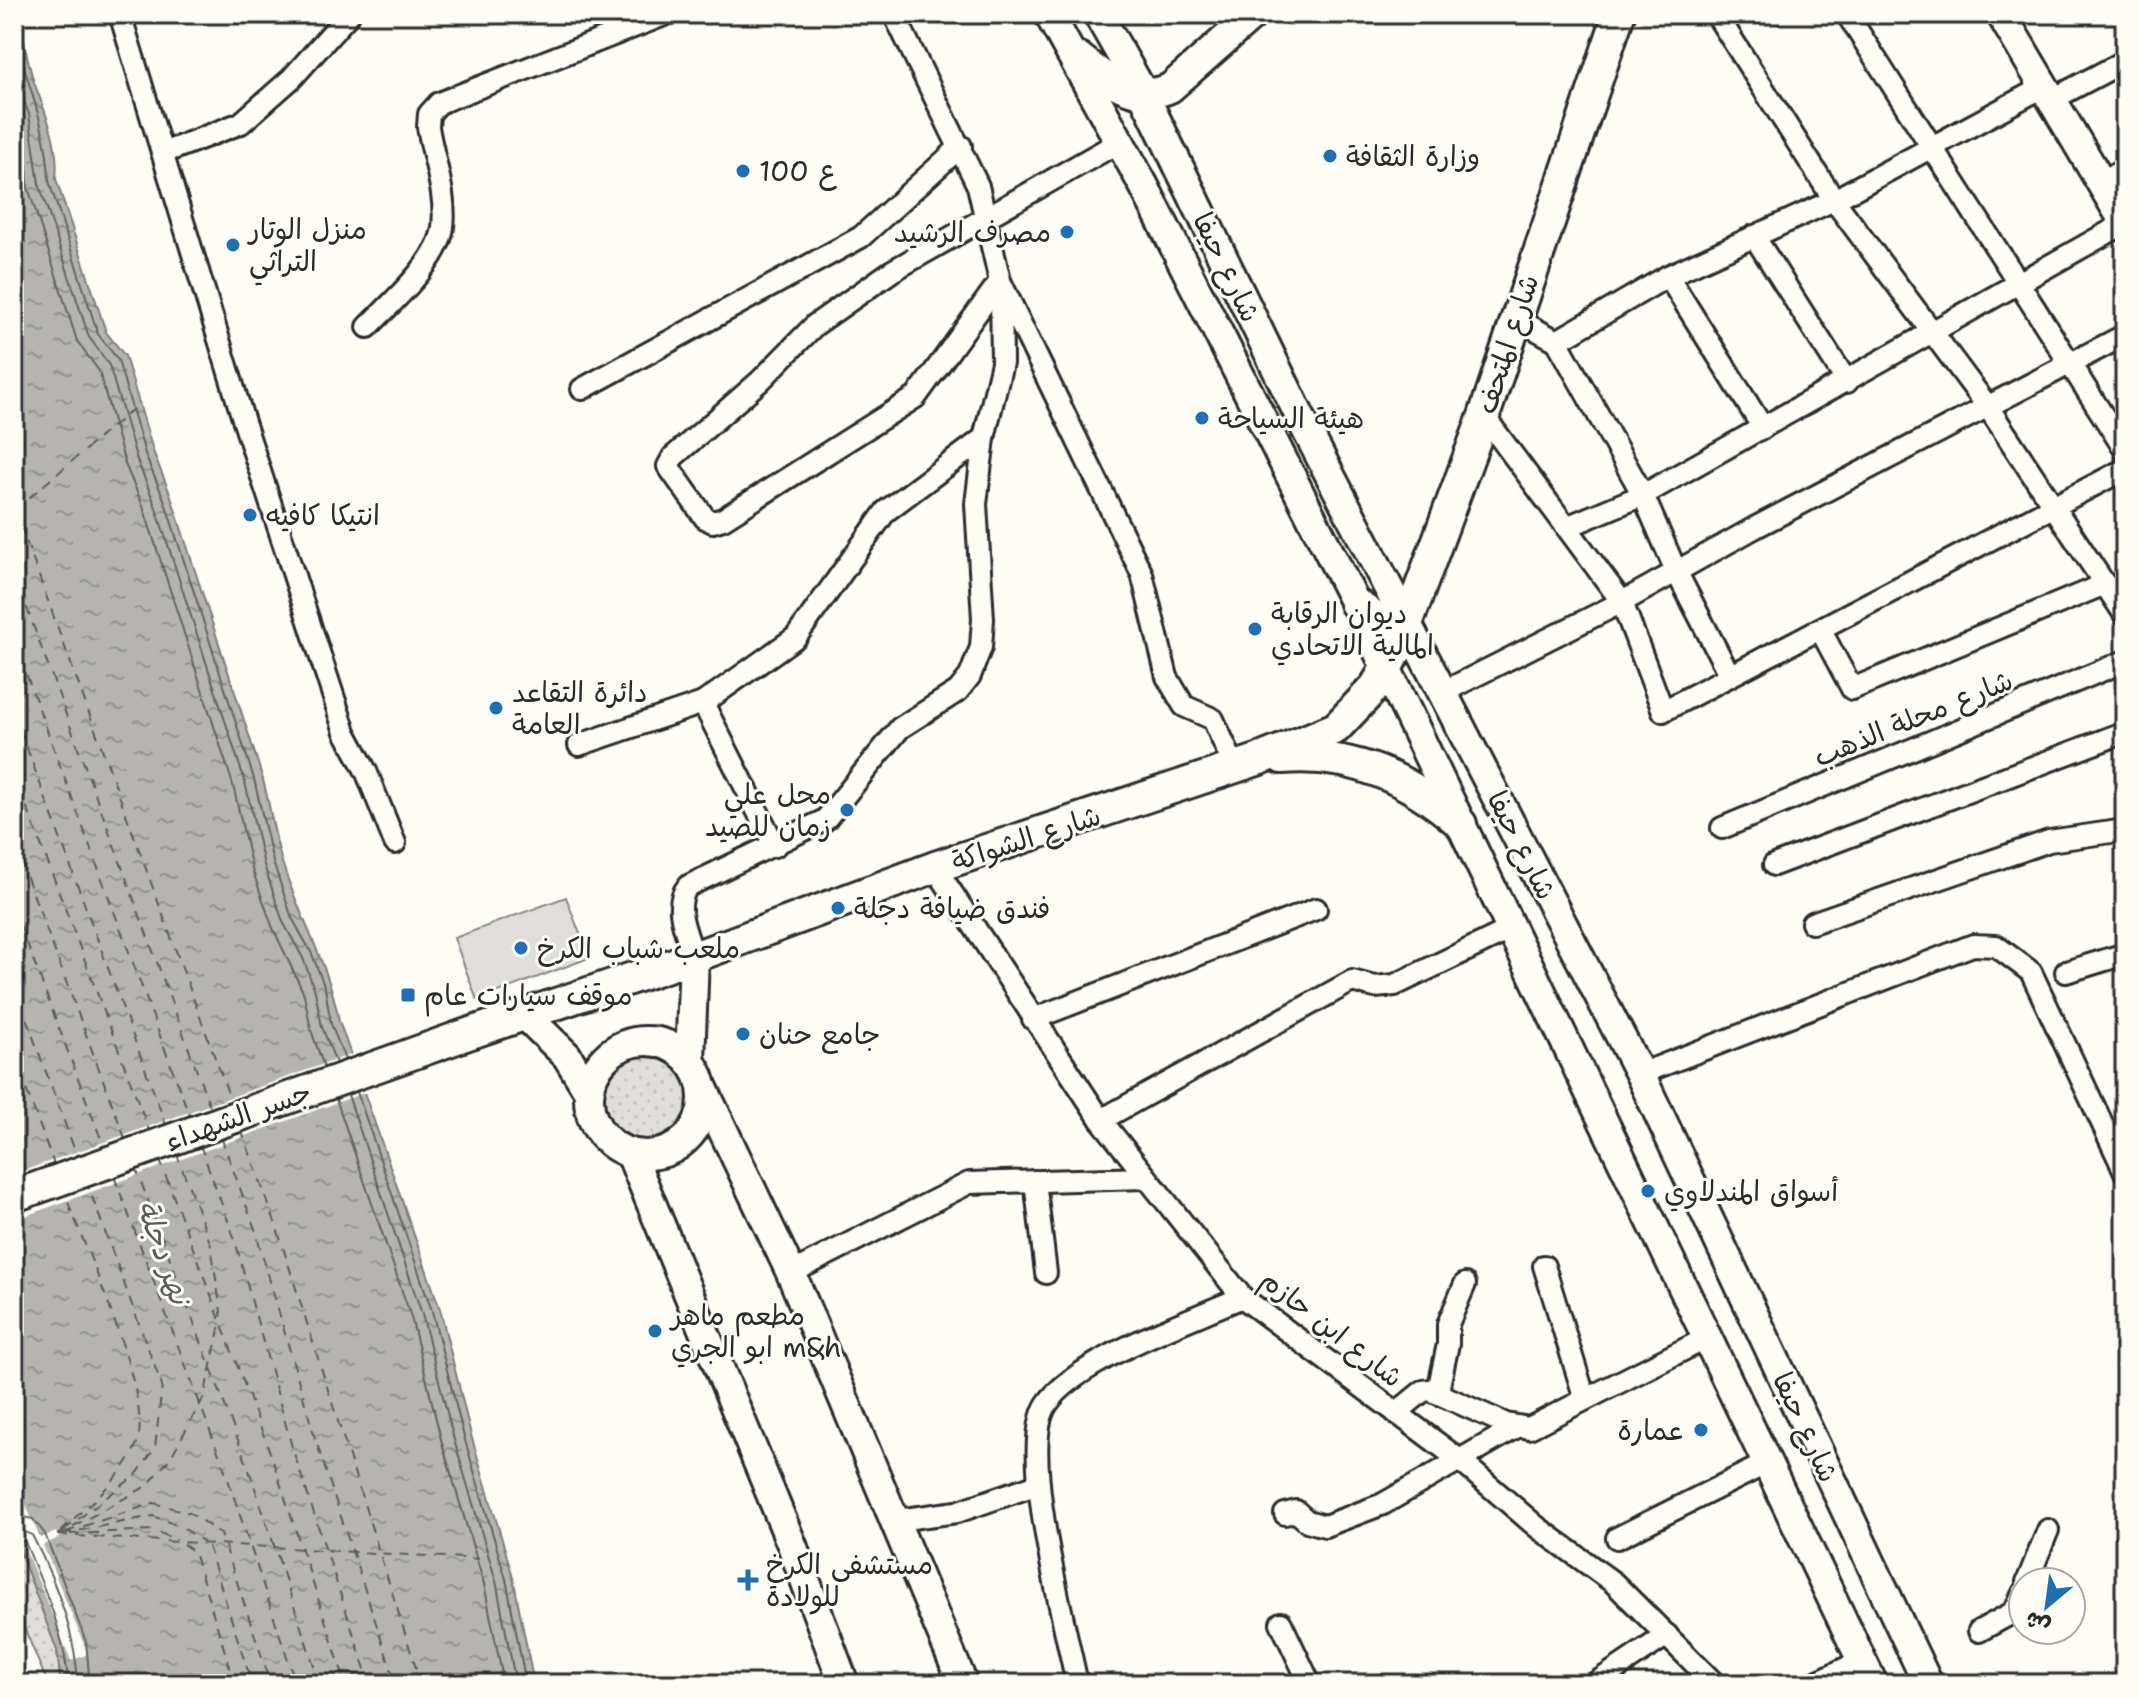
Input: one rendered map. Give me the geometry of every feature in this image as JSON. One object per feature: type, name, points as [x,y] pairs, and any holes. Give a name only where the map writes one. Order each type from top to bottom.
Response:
[{"type":"main road","name":"شارع حيفا","points":[[1049,14],[1144,186],[1355,603],[1867,1672]]},
{"type":"main road","name":"شارع حيفا","points":[[1098,14],[1143,93],[1304,425],[1640,1074],[1928,1684]]},
{"type":"main road","points":[[1069,49],[1113,84],[1143,93],[1158,93],[1170,88],[1254,14]]},
{"type":"main road","name":"شارع المتحف","points":[[1390,680],[1484,416],[1619,14]]},
{"type":"main road","points":[[2001,14],[2047,94],[2113,176],[2125,223]]},
{"type":"main road","points":[[1144,186],[1183,93],[1210,55]]},
{"type":"main road","points":[[1355,603],[1374,617],[1408,625]]},
{"type":"main road","points":[[1390,680],[1419,664],[1437,680]]},
{"type":"main road","name":"شارع الشواكة","points":[[462,1036],[694,957],[935,867],[1247,764],[1336,728],[1390,680]]},
{"type":"main road","points":[[1247,764],[1318,757],[1348,761],[1390,774],[1428,795],[1461,824]]},
{"type":"main road","points":[[690,1061],[694,957]]},
{"type":"main road","points":[[524,1014],[567,1056],[589,1092]]},
{"type":"main road","name":"جسر الشهداء","points":[[14,1196],[462,1036]]},
{"type":"main road","points":[[703,1088],[703,1107],[697,1126],[685,1141],[669,1151],[650,1156],[631,1154],[613,1145],[598,1130],[590,1112],[589,1092],[595,1070],[610,1054],[629,1043],[651,1041],[672,1047],[690,1061],[703,1088],[791,1273],[897,1520],[963,1684]]},
{"type":"main road","points":[[631,1154],[792,1545],[844,1684]]},
{"type":"street","points":[[120,14],[244,422],[345,732],[366,771],[395,843]]},
{"type":"street","points":[[163,153],[241,123],[292,78],[349,14]]},
{"type":"street","points":[[368,327],[414,278],[437,247],[443,229],[443,206],[428,127],[429,114],[439,103],[667,14]]},
{"type":"street","points":[[694,957],[680,908],[680,895],[698,880],[825,820],[900,728],[958,691],[970,676],[981,647],[983,619],[976,504],[984,438],[1002,363],[1000,281],[986,217],[961,146],[894,14]]},
{"type":"street","points":[[1716,14],[1834,200],[1931,335],[1988,407],[2125,615]]},
{"type":"street","points":[[1847,14],[2125,450]]},
{"type":"street","points":[[1557,341],[1668,276],[1834,200],[1931,146],[2125,61]]},
{"type":"street","points":[[1000,281],[916,397],[723,519],[713,522],[705,518],[672,475],[668,466],[673,457],[760,381],[815,325],[892,271],[1119,142]]},
{"type":"street","points":[[582,389],[861,237],[961,146]]},
{"type":"street","points":[[1569,526],[1643,495],[2125,223]]},
{"type":"street","points":[[1754,236],[1847,382]]},
{"type":"street","points":[[1668,276],[1763,428]]},
{"type":"street","points":[[1000,281],[1142,574],[1158,648],[1171,686],[1184,706],[1213,719],[1247,764]]},
{"type":"street","points":[[1515,318],[1557,341],[1643,495],[1676,571],[1730,676]]},
{"type":"street","points":[[1437,680],[1622,602],[2125,335]]},
{"type":"street","points":[[1484,416],[1569,526],[1622,602],[1663,711],[2125,469]]},
{"type":"street","points":[[579,745],[703,703],[796,637],[886,511],[984,438]]},
{"type":"street","points":[[1820,629],[1852,689],[2105,584]]},
{"type":"street","name":"شارع محلة الذهب","points":[[1722,828],[2125,661]]},
{"type":"street","points":[[703,703],[775,846]]},
{"type":"street","points":[[1774,865],[2125,732]]},
{"type":"street","points":[[1812,923],[2049,841],[2125,830]]},
{"type":"street","name":"شارع ابن حازم","points":[[935,867],[1101,1120],[1242,1297],[1457,1458],[1537,1527],[1614,1583],[1715,1684]]},
{"type":"street","points":[[1033,1019],[1316,909]]},
{"type":"street","points":[[1101,1120],[1352,981],[1375,987],[1395,985],[1511,929]]},
{"type":"street","points":[[1640,1074],[1973,945],[1996,946],[2031,972],[2125,1172]]},
{"type":"street","points":[[2066,972],[2125,954]]},
{"type":"street","points":[[791,1273],[969,1183],[1146,1178]]},
{"type":"street","points":[[1035,1181],[1046,1273]]},
{"type":"street","points":[[1544,1266],[1585,1399]]},
{"type":"street","points":[[1438,1391],[1448,1344],[1448,1324],[1465,1284]]},
{"type":"street","points":[[1077,1684],[1038,1484],[1037,1427],[1045,1405],[1058,1391],[1101,1361],[1242,1297]]},
{"type":"street","points":[[1396,1413],[1423,1391],[1438,1391],[1517,1427],[1529,1428],[1707,1338]]},
{"type":"street","points":[[1285,1514],[1296,1511],[1307,1521],[1325,1526],[1383,1504],[1457,1458],[1517,1427]]},
{"type":"street","points":[[1617,1538],[1767,1463]]},
{"type":"street","points":[[897,1520],[957,1512],[1038,1484]]},
{"type":"street","points":[[2033,1566],[2048,1530]]},
{"type":"street","points":[[1979,1631],[2007,1616]]},
{"type":"street","points":[[1281,1623],[1310,1684]]},
{"type":"street","points":[[1594,1684],[1667,1635]]},
{"type":"street","points":[[1812,1684],[1867,1672]]},
{"type":"shaded area","name":"ملعب شباب الكرخ","points":[[566,897],[589,958],[477,1000],[454,938]]},
{"type":"shaded area","points":[[648,1052],[665,1056],[679,1065],[688,1079],[692,1096],[688,1113],[679,1127],[665,1136],[648,1140],[631,1136],[617,1127],[608,1113],[604,1096],[608,1079],[617,1065],[631,1056]]},
{"type":"shaded area","points":[[14,1536],[57,1650],[61,1684],[48,1684],[14,1604]]},
{"type":"water","name":"نهر دجلة","points":[[14,14],[18,14],[32,74],[51,129],[56,153],[56,179],[106,332],[125,356],[154,454],[171,496],[261,773],[282,862],[321,960],[339,1021],[440,1309],[471,1435],[513,1577],[534,1684],[61,1684],[57,1650],[14,1536]]},
{"type":"pier","points":[[355,1053],[369,1091],[14,1220],[14,1174]]},
{"type":"pier","points":[[20,1491],[40,1538],[56,1532],[59,1538],[43,1545],[88,1654],[71,1661],[14,1522],[14,1494]]},
{"type":"ferry route","points":[[16,509],[140,403]]},
{"type":"ferry route","points":[[14,508],[232,1104]]},
{"type":"ferry route","points":[[14,573],[212,1112]]},
{"type":"ferry route","points":[[14,641],[190,1117]]},
{"type":"ferry route","points":[[14,713],[167,1128]]},
{"type":"ferry route","points":[[14,773],[150,1133]]},
{"type":"ferry route","points":[[14,843],[126,1141]]},
{"type":"ferry route","points":[[14,909],[104,1147]]},
{"type":"ferry route","points":[[14,985],[78,1159]]},
{"type":"ferry route","points":[[14,1056],[55,1167]]},
{"type":"ferry route","points":[[241,1129],[275,1222],[421,1684]]},
{"type":"ferry route","points":[[221,1137],[255,1229],[315,1438],[396,1684]]},
{"type":"ferry route","points":[[200,1145],[234,1237],[292,1447],[370,1684]]},
{"type":"ferry route","points":[[176,1152],[211,1245],[222,1319]]},
{"type":"ferry route","points":[[159,1158],[271,1455],[346,1684]]},
{"type":"ferry route","points":[[135,1166],[247,1464],[320,1684]]},
{"type":"ferry route","points":[[114,1176],[226,1473],[296,1684]]},
{"type":"ferry route","points":[[64,1530],[137,1474],[155,1448],[162,1386],[87,1183]]},
{"type":"ferry route","points":[[61,1531],[123,1468],[137,1443],[140,1421],[114,1319],[64,1192]]},
{"type":"ferry route","points":[[57,1535],[147,1486],[171,1457],[204,1397],[220,1325]]},
{"type":"ferry route","points":[[66,1532],[154,1503],[190,1513],[221,1534],[271,1684]]},
{"type":"ferry route","points":[[62,1534],[153,1516],[182,1527],[204,1542]]},
{"type":"ferry route","points":[[70,1534],[153,1530],[177,1540]]},
{"type":"ferry route","points":[[58,1535],[479,1559]]},
{"type":"ferry route","points":[[183,1544],[194,1552],[235,1684]]},
{"type":"ferry route","points":[[208,1546],[252,1684]]},
{"type":"place","name":"وزارة الثقافة","points":[[1330,156]]},
{"type":"place","name":"100 ع","points":[[743,171]]},
{"type":"place","name":"مصرف الرشيد","points":[[1067,232]]},
{"type":"place","name":"منزل الوتار التراثي","points":[[233,245]]},
{"type":"place","name":"هيئة السياحة","points":[[1202,418]]},
{"type":"place","name":"انتيكا كافيه","points":[[250,515]]},
{"type":"place","name":"ديوان الرقابة المالية الاتحادي","points":[[1255,629]]},
{"type":"place","name":"دائرة التقاعد العامة","points":[[496,708]]},
{"type":"place","name":"محل علي زمان للصيد","points":[[847,810]]},
{"type":"place","name":"فندق ضيافة دجلة","points":[[838,908]]},
{"type":"place","name":"ملعب شباب الكرخ","points":[[521,948]]},
{"type":"place","name":"موقف سيارات عام","points":[[408,995]]},
{"type":"place","name":"جامع حنان","points":[[743,1034]]},
{"type":"place","name":"أسواق المندلاوي","points":[[1648,1191]]},
{"type":"place","name":"مطعم ماهر ابو الجري m&h","points":[[655,1331]]},
{"type":"place","name":"عمارة","points":[[1701,1430]]},
{"type":"place","name":"مستشفى الكرخ للولادة","points":[[748,1580]]}]
